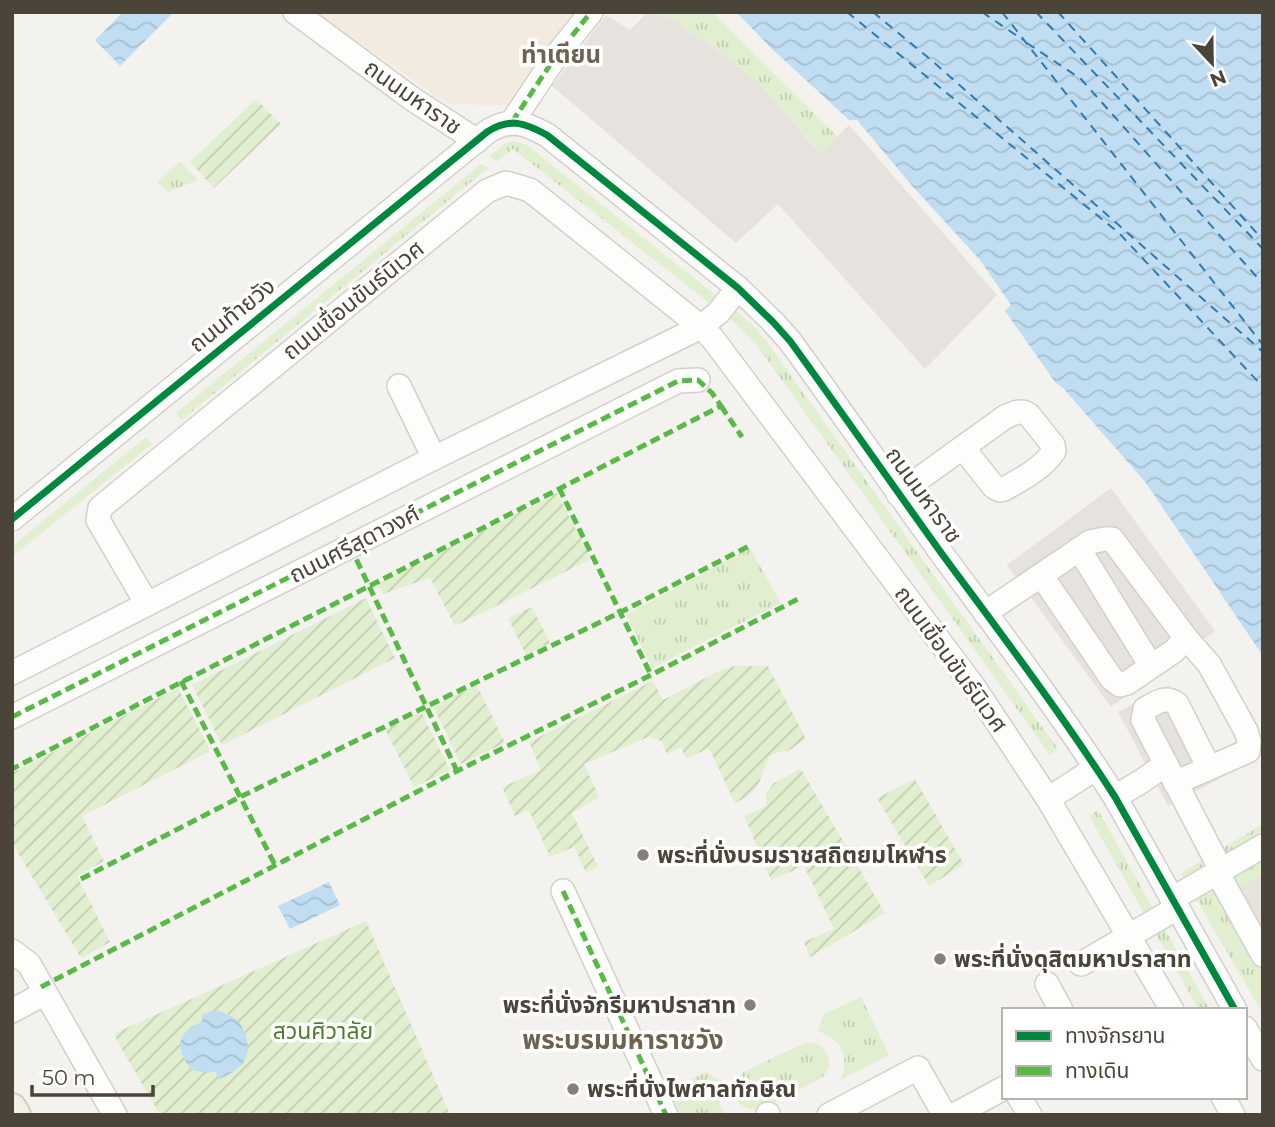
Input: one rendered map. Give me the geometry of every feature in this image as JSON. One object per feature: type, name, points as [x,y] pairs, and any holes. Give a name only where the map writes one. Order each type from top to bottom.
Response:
[{"type":"main road","points":[[12,1108],[16,1115]]},
{"type":"street","name":"ถนนมหาราช","points":[[295,12],[411,98],[477,141],[499,124],[512,122],[531,126],[547,135],[738,288],[774,322],[1096,768],[1234,1008]]},
{"type":"street","points":[[512,122],[556,56],[591,12]]},
{"type":"street","name":"ถนนท้ายวัง","points":[[12,519],[477,141]]},
{"type":"street","name":"ถนนเขื่อนขันธ์นิเวศ","points":[[147,604],[98,520],[100,508],[487,191],[506,183],[530,190],[713,339],[974,687],[1048,799],[1171,1008]]},
{"type":"street","points":[[12,673],[434,458],[701,327],[719,312],[738,288]]},
{"type":"street","name":"ถนนศรีสุดาวงศ์","points":[[12,718],[678,381],[698,380]]},
{"type":"street","points":[[399,386],[434,458]]},
{"type":"street","points":[[898,494],[962,448]]},
{"type":"street","points":[[985,613],[1090,542],[1112,539],[1186,638],[1209,664],[1246,731],[1248,751],[1209,768],[1170,773],[1142,781],[1115,797]]},
{"type":"street","points":[[1079,549],[1151,666]]},
{"type":"street","points":[[1041,575],[1112,680],[1120,685],[1127,684],[1174,651],[1186,638]]},
{"type":"street","points":[[1209,768],[1177,704],[1164,699],[1145,709],[1143,720],[1263,955]]},
{"type":"street","points":[[1048,799],[1096,768]]},
{"type":"street","points":[[1081,964],[1129,936],[1219,871],[1263,846]]},
{"type":"street","points":[[562,891],[666,1115]]},
{"type":"street","points":[[12,951],[29,964],[115,1115]]},
{"type":"street","points":[[1047,984],[1060,1008]]},
{"type":"street","points":[[12,1011],[45,993]]},
{"type":"street","points":[[1247,1031],[1263,1059]]},
{"type":"street","points":[[829,1115],[918,1068],[944,1114],[958,1113],[1002,1088]]},
{"type":"street","points":[[1021,1099],[1030,1115]]},
{"type":"street","points":[[1224,1099],[1233,1115]]},
{"type":"shaded area","points":[[316,12],[600,12],[517,106],[447,104]]},
{"type":"shaded area","points":[[646,14],[667,16],[760,84],[820,153],[849,125],[997,295],[925,369],[778,204],[736,243],[552,86],[606,15],[630,30]]},
{"type":"shaded area","points":[[1111,488],[1215,631],[1111,707],[1007,565]]},
{"type":"shaded area","points":[[1169,685],[1219,779],[1168,806],[1118,712]]},
{"type":"shaded area","points":[[1263,875],[1263,940],[1234,891]]},
{"type":"green space","points":[[712,12],[837,136],[821,153],[760,84],[667,16],[646,14]]},
{"type":"green space","points":[[256,99],[281,124],[214,188],[190,162]]},
{"type":"green space","points":[[513,141],[527,145],[752,324],[1058,749],[1050,755],[758,347],[735,323],[513,149],[496,162],[490,156],[504,144]]},
{"type":"green space","points":[[180,161],[198,180],[168,192],[157,182]]},
{"type":"green space","points":[[481,164],[488,168],[182,420],[176,413]]},
{"type":"green space","points":[[146,437],[152,444],[12,557],[12,546]]},
{"type":"green space","points":[[557,493],[591,559],[455,626],[430,578],[383,594],[377,584]]},
{"type":"green space","points":[[750,548],[781,603],[652,668],[626,615]]},
{"type":"green space","points":[[366,598],[395,658],[222,745],[192,685]]},
{"type":"green space","points":[[532,607],[550,643],[526,655],[508,618]]},
{"type":"green space","points":[[735,666],[768,666],[806,739],[788,751],[769,756],[751,794],[735,803],[709,748],[686,759],[681,747],[667,754],[661,741],[648,737],[584,764],[599,797],[572,813],[598,867],[586,873],[546,781],[574,847],[550,857],[529,810],[515,816],[502,787],[541,770],[529,742],[653,681],[663,700],[719,671]]},
{"type":"green space","points":[[477,685],[505,743],[461,764],[433,706]]},
{"type":"green space","points":[[178,688],[209,752],[82,816],[104,861],[77,876],[110,942],[81,958],[12,843],[12,773]]},
{"type":"green space","points":[[421,711],[450,770],[414,787],[385,729]]},
{"type":"green space","points":[[801,769],[885,913],[810,957],[804,942],[834,929],[804,866],[771,880],[744,816],[766,806],[766,794],[774,783]]},
{"type":"green space","points":[[915,779],[964,864],[929,886],[877,798]]},
{"type":"green space","points":[[1098,810],[1209,1008],[1198,1008],[1089,816]]},
{"type":"green space","points":[[1263,824],[1263,1014],[1181,873]]},
{"type":"green space","name":"สวนศิวาลัย","points":[[366,921],[450,1114],[160,1115],[115,1033]]},
{"type":"green space","points":[[861,997],[889,1055],[840,1080],[844,1064],[842,1050],[833,1039],[818,1031],[824,1014]]},
{"type":"green space","points":[[807,1042],[820,1045],[828,1057],[829,1065],[822,1078],[762,1108],[754,1109],[740,1104],[734,1092],[737,1079],[743,1072]]},
{"type":"green space","points":[[706,1072],[720,1080],[719,1098],[726,1115],[681,1115],[670,1090]]},
{"type":"water","points":[[123,12],[172,14],[120,66],[95,40]]},
{"type":"water","points":[[736,12],[1263,12],[1263,656],[1146,483],[1055,382],[1005,311],[1011,305],[980,260],[857,120],[849,120]]},
{"type":"water","points":[[329,882],[340,905],[290,929],[278,906]]},
{"type":"water","points":[[211,1011],[225,1013],[238,1021],[245,1032],[248,1045],[243,1063],[235,1071],[219,1079],[215,1071],[208,1073],[192,1070],[180,1048],[187,1031],[202,1022],[202,1015]]},
{"type":"ferry route","points":[[847,12],[1119,233],[1263,387]]},
{"type":"ferry route","points":[[873,12],[1263,352]]},
{"type":"ferry route","points":[[982,12],[1023,40]]},
{"type":"ferry route","points":[[1002,12],[1263,345]]},
{"type":"ferry route","points":[[1036,12],[1263,249]]},
{"type":"ferry route","points":[[1058,12],[1263,240]]},
{"type":"ferry route","points":[[1027,43],[1081,79],[1263,284]]},
{"type":"marked path","points":[[512,122],[556,56],[591,12]]},
{"type":"marked path","points":[[12,717],[678,381],[698,380],[721,406],[12,769]]},
{"type":"marked path","points":[[721,406],[742,437]]},
{"type":"marked path","points":[[559,488],[651,675]]},
{"type":"marked path","points":[[350,546],[457,771]]},
{"type":"marked path","points":[[81,879],[240,797],[621,612],[749,546]]},
{"type":"marked path","points":[[41,987],[457,771],[798,599]]},
{"type":"marked path","points":[[181,681],[275,865]]},
{"type":"marked path","points":[[563,891],[666,1115]]},
{"type":"cycle path","points":[[12,519],[487,132],[510,123],[532,127],[547,135],[738,288],[790,341],[1030,674],[1115,797],[1234,1008]]},
{"type":"place","name":"พระที่นั่งบรมราชสถิตยมโหฬาร","points":[[643,855]]},
{"type":"place","name":"พระที่นั่งดุสิตมหาปราสาท","points":[[940,959]]},
{"type":"place","name":"พระที่นั่งจักรีมหาปราสาท","points":[[750,1005]]},
{"type":"place","name":"พระที่นั่งไพศาลทักษิณ","points":[[573,1089]]},
{"type":"district","name":"ท่าเตียน","points":[[561,54]]},
{"type":"district","name":"พระบรมมหาราชวัง","points":[[623,1040]]}]
